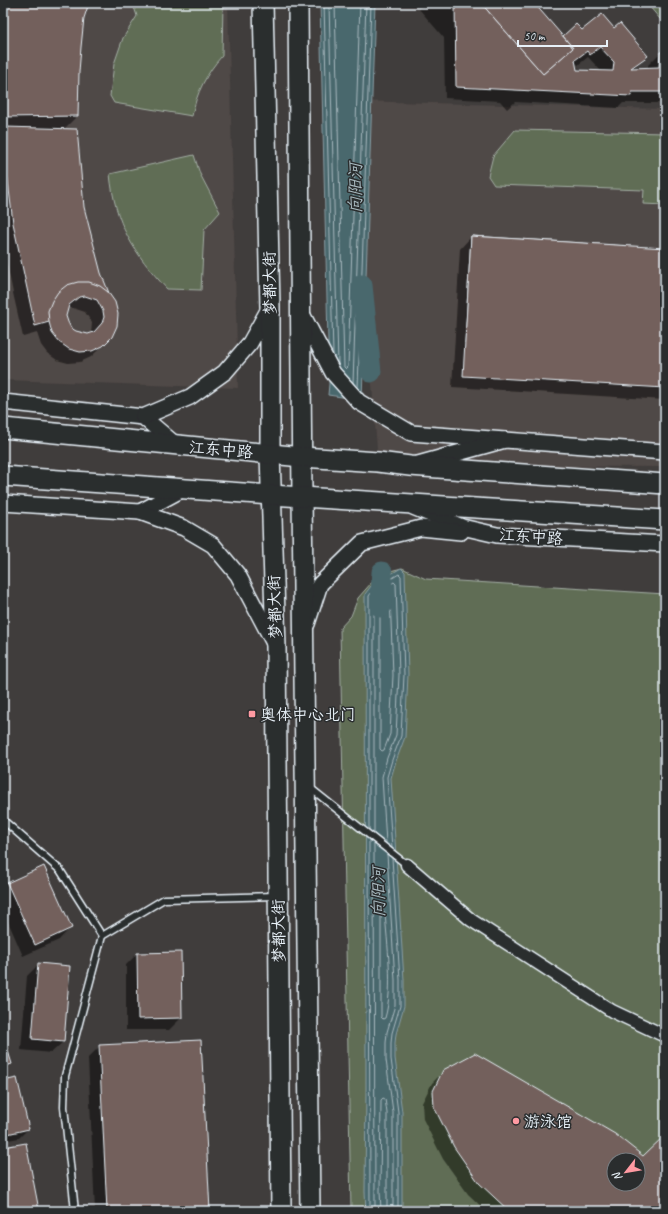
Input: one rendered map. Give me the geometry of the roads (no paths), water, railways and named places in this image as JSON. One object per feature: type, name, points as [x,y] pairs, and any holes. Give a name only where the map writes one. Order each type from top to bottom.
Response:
[{"type":"main road","name":"梦都大街","points":[[263,3],[270,307],[270,453],[276,647],[281,1211]]},
{"type":"main road","name":"梦都大街","points":[[298,3],[303,634],[310,1211]]},
{"type":"main road","name":"江东中路","points":[[3,428],[302,457],[665,484]]},
{"type":"main road","name":"江东中路","points":[[3,476],[665,520]]},
{"type":"street","points":[[3,402],[143,417],[190,397],[225,372],[250,343],[270,307]]},
{"type":"street","points":[[301,312],[333,373],[359,402],[410,432],[505,440]]},
{"type":"street","name":"江东中路","points":[[143,417],[176,445]]},
{"type":"street","name":"江东中路","points":[[410,466],[505,440],[665,452]]},
{"type":"street","points":[[140,512],[183,489]]},
{"type":"street","points":[[3,503],[140,512],[184,528],[213,545],[238,575],[276,647]]},
{"type":"street","name":"江东中路","points":[[402,503],[462,527],[497,535],[665,544]]},
{"type":"street","points":[[303,634],[320,584],[362,543],[421,528],[497,535]]},
{"type":"street","points":[[407,865],[477,924],[612,1011],[665,1036]]},
{"type":"lane","points":[[305,783],[407,865]]},
{"type":"lane","points":[[3,820],[60,870],[102,936]]},
{"type":"lane","points":[[75,1211],[64,1107],[65,1076],[102,936],[164,899],[278,896]]},
{"type":"water","points":[[320,3],[375,3],[362,400],[328,395],[329,384]]},
{"type":"water","points":[[401,568],[405,572],[408,675],[405,737],[391,778],[404,980],[404,1006],[395,1043],[395,1058],[402,1112],[402,1211],[366,1211],[365,594],[371,586]]},
{"type":"waterway","name":"向阳河","points":[[362,285],[371,372]]},
{"type":"waterway","name":"向阳河","points":[[381,607],[382,572]]},
{"type":"place","name":"奥体中心北门","points":[[252,714]]},
{"type":"place","name":"游泳馆","points":[[516,1121]]}]
